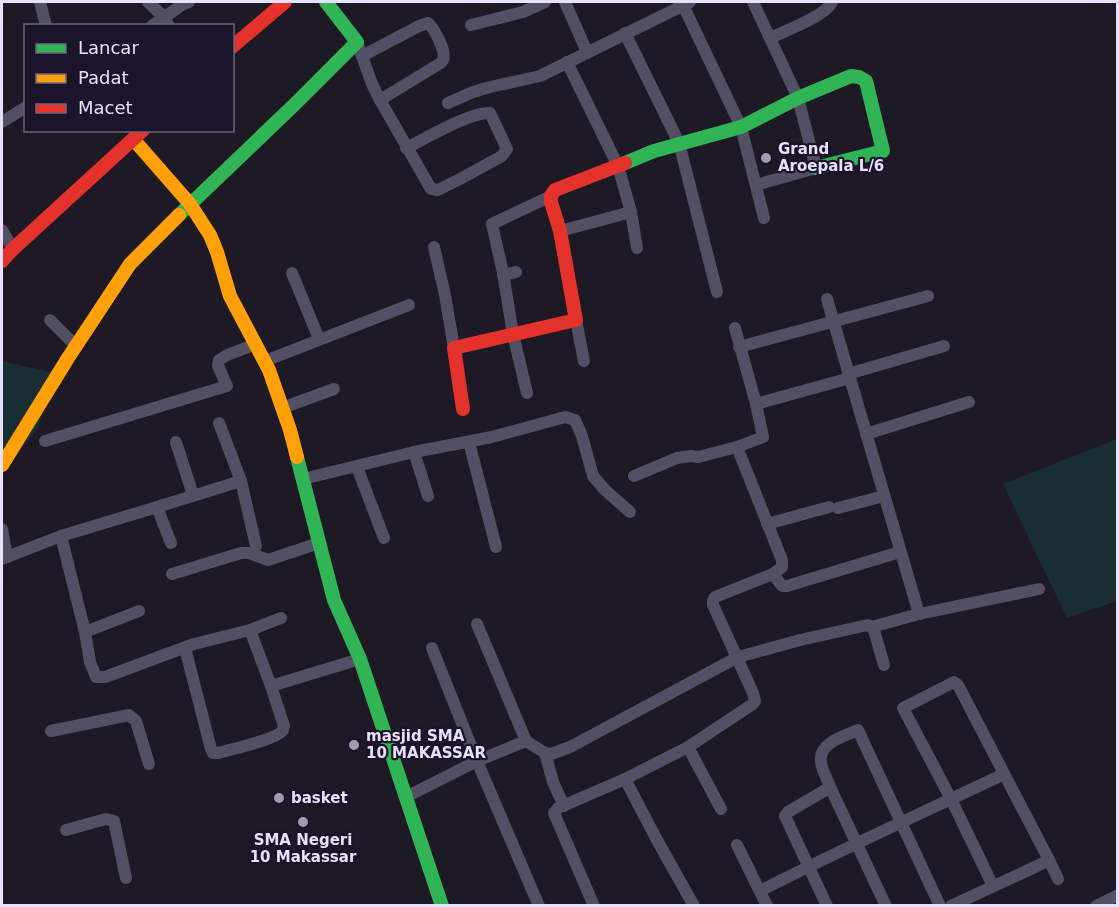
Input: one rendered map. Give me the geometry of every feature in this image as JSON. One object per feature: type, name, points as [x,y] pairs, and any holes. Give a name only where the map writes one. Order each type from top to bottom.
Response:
[{"type":"street","points":[[40,2],[46,24]]},
{"type":"street","points":[[148,2],[166,21],[189,2]]},
{"type":"street","points":[[234,45],[285,2]]},
{"type":"street","points":[[326,2],[357,42],[380,100],[406,148],[431,189],[438,190],[460,179],[502,156],[507,149],[494,118],[486,112],[469,117],[406,148]]},
{"type":"street","points":[[471,25],[523,12],[545,2]]},
{"type":"street","points":[[565,2],[587,52]]},
{"type":"street","points":[[753,2],[798,98],[816,168]]},
{"type":"street","points":[[770,38],[820,14],[832,2]]},
{"type":"street","points":[[448,103],[482,89],[540,76],[686,3],[741,127],[764,218]]},
{"type":"street","points":[[362,56],[428,23],[432,26],[440,43],[444,53],[442,62],[380,100]]},
{"type":"street","points":[[625,33],[679,143],[717,292]]},
{"type":"street","points":[[2,465],[130,264],[357,42]]},
{"type":"street","points":[[567,62],[618,166],[638,248]]},
{"type":"street","points":[[527,393],[513,334],[509,273],[492,224],[494,222],[551,196],[555,190],[654,151],[741,127],[798,98],[850,76],[858,75],[866,81],[883,151],[756,185]]},
{"type":"street","points":[[2,122],[24,108]]},
{"type":"street","points":[[2,261],[139,135],[190,204],[210,235],[230,296],[269,370],[290,430],[334,600],[360,659],[442,906]]},
{"type":"street","points":[[551,196],[560,231],[584,361]]},
{"type":"street","points":[[560,231],[631,212]]},
{"type":"street","points":[[2,230],[13,249]]},
{"type":"street","points":[[434,247],[445,295],[463,409]]},
{"type":"street","points":[[292,273],[318,339]]},
{"type":"street","points":[[739,347],[928,296]]},
{"type":"street","points":[[827,299],[919,614]]},
{"type":"street","points":[[265,361],[409,305]]},
{"type":"street","points":[[50,320],[76,346]]},
{"type":"street","points":[[454,348],[576,320]]},
{"type":"street","points":[[634,476],[677,458],[698,457],[737,447],[763,437],[735,328]]},
{"type":"street","points":[[45,441],[227,386],[218,366],[219,360],[256,344]]},
{"type":"street","points":[[756,404],[944,346]]},
{"type":"street","points":[[282,408],[334,389]]},
{"type":"street","points":[[866,434],[969,402]]},
{"type":"street","points":[[303,479],[401,454],[523,430],[565,417],[575,420],[593,476],[630,512]]},
{"type":"street","points":[[219,423],[241,481],[256,546]]},
{"type":"street","points":[[176,442],[193,495]]},
{"type":"street","points":[[469,442],[496,546]]},
{"type":"street","points":[[594,906],[554,815],[556,810],[688,747],[753,704],[754,701],[753,693],[713,601],[715,597],[774,574],[782,567],[782,560],[737,447]]},
{"type":"street","points":[[414,452],[428,496]]},
{"type":"street","points":[[357,467],[384,538]]},
{"type":"street","points":[[2,529],[4,558],[61,536],[241,481]]},
{"type":"street","points":[[767,524],[884,496]]},
{"type":"street","points":[[157,507],[171,543]]},
{"type":"street","points":[[61,536],[85,632],[90,662],[96,677],[100,678],[185,648],[250,630],[280,618]]},
{"type":"street","points":[[172,574],[241,553],[249,553],[268,560],[319,543]]},
{"type":"street","points":[[774,574],[782,586],[787,586],[900,552]]},
{"type":"street","points":[[477,624],[526,741],[545,753],[557,753],[738,657],[858,626],[871,627],[919,614],[1039,588]]},
{"type":"street","points":[[85,632],[139,611]]},
{"type":"street","points":[[871,627],[874,630],[884,665]]},
{"type":"street","points":[[185,648],[211,749],[213,753],[218,753],[275,736],[283,730],[282,719],[250,630]]},
{"type":"street","points":[[432,648],[539,906]]},
{"type":"street","points":[[271,686],[360,659]]},
{"type":"street","points":[[993,886],[903,708],[954,682],[958,685],[1058,879]]},
{"type":"street","points":[[51,730],[129,715],[136,720],[149,764]]},
{"type":"street","points":[[886,906],[821,764],[820,756],[824,748],[858,730],[940,906]]},
{"type":"street","points":[[406,797],[477,761],[526,741]]},
{"type":"street","points":[[688,747],[721,809]]},
{"type":"street","points":[[545,753],[553,782],[564,806]]},
{"type":"street","points":[[760,891],[1004,774]]},
{"type":"street","points":[[625,778],[694,906]]},
{"type":"street","points":[[827,906],[785,816],[788,812],[831,789]]},
{"type":"street","points":[[66,830],[106,819],[114,821],[126,878]]},
{"type":"street","points":[[736,845],[767,906]]},
{"type":"street","points":[[951,906],[1049,860]]},
{"type":"street","points":[[1096,906],[1118,895]]},
{"type":"green space","points":[[2,361],[51,372],[39,427],[8,466],[2,461]]},
{"type":"green space","points":[[1117,439],[1117,601],[1067,618],[1003,484]]},
{"type":"traffic: fast","points":[[179,215],[357,42],[326,2]]},
{"type":"traffic: fast","points":[[625,163],[654,151],[741,127],[798,98],[851,76],[859,77],[866,81],[883,151],[816,168]]},
{"type":"traffic: fast","points":[[297,457],[334,600],[360,659],[442,906]]},
{"type":"traffic: slow","points":[[134,140],[190,204],[210,235],[230,296],[269,370],[297,457]]},
{"type":"traffic: slow","points":[[2,465],[68,358],[130,264],[179,215]]},
{"type":"traffic: jam","points":[[234,45],[285,2]]},
{"type":"traffic: jam","points":[[2,261],[141,132]]},
{"type":"traffic: jam","points":[[463,409],[454,348],[576,320],[560,231],[551,196],[555,190],[625,163]]},
{"type":"place","name":"Grand Aroepala L/6","points":[[766,158]]},
{"type":"place","name":"masjid SMA 10 MAKASSAR","points":[[354,745]]},
{"type":"place","name":"basket","points":[[279,798]]},
{"type":"place","name":"SMA Negeri 10 Makassar","points":[[303,822]]}]
